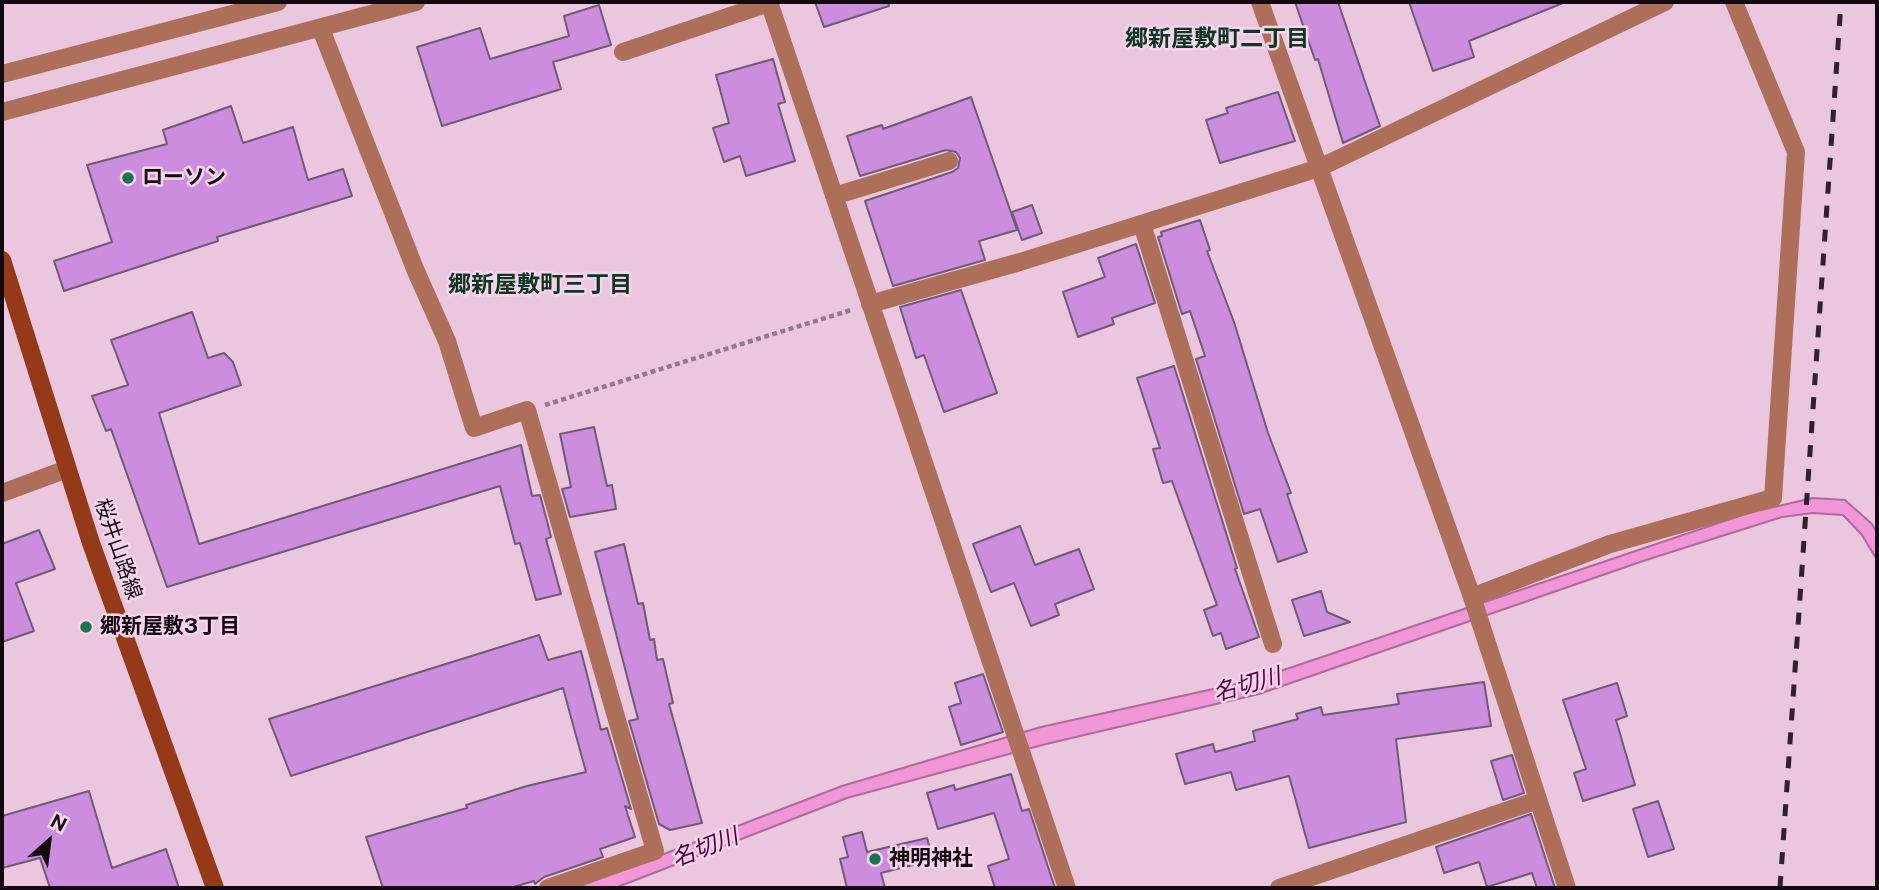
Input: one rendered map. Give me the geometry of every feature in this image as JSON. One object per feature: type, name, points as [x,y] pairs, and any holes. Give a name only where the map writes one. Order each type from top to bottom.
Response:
[{"type":"main road","name":"桜井山路線","points":[[2,260],[6,291],[90,543],[215,888]]},
{"type":"street","points":[[2,74],[278,2]]},
{"type":"street","points":[[2,112],[416,2]]},
{"type":"street","points":[[624,52],[769,2],[1067,888]]},
{"type":"street","points":[[1260,2],[1472,597],[1567,888]]},
{"type":"street","points":[[870,304],[1142,224],[1319,168],[1665,2]]},
{"type":"street","points":[[1472,597],[1611,544],[1773,498],[1796,152],[1734,2]]},
{"type":"street","points":[[321,29],[415,269],[447,341],[474,428],[527,410],[655,851],[548,888]]},
{"type":"street","points":[[834,196],[949,161]]},
{"type":"street","points":[[1142,224],[1273,644]]},
{"type":"street","points":[[2,493],[67,469]]},
{"type":"street","points":[[1279,888],[1538,800]]},
{"type":"path","points":[[527,410],[870,304]]},
{"type":"water","name":"名切川","points":[[1813,498],[1845,500],[1872,524],[1877,533],[1877,560],[1862,535],[1843,515],[1813,513],[1782,517],[1646,560],[1259,694],[1046,744],[847,798],[615,888],[575,888],[842,786],[1041,727],[1254,680],[1748,513]]},
{"type":"building","points":[[815,2],[888,2],[889,6],[824,27]]},
{"type":"building","points":[[1295,2],[1338,2],[1380,126],[1343,143],[1318,59],[1315,60]]},
{"type":"building","points":[[1409,2],[1563,3],[1469,41],[1474,57],[1433,71]]},
{"type":"building","points":[[599,5],[611,45],[553,62],[561,89],[442,126],[417,47],[480,28],[490,59],[569,36],[564,16]]},
{"type":"building","points":[[773,59],[785,102],[778,104],[795,161],[746,176],[740,156],[724,162],[713,128],[729,123],[716,75]]},
{"type":"building","points":[[1278,92],[1295,141],[1220,163],[1206,120],[1228,113],[1226,108]]},
{"type":"building","points":[[971,97],[1017,230],[979,241],[985,260],[893,286],[865,201],[952,172],[958,168],[960,158],[956,152],[946,150],[860,176],[847,136],[882,125],[883,129]]},
{"type":"building","points":[[231,106],[243,143],[293,127],[308,180],[343,169],[352,196],[217,237],[218,241],[64,291],[54,261],[112,242],[87,165],[167,144],[163,130]]},
{"type":"building","points":[[1032,205],[1042,233],[1022,240],[1012,212]]},
{"type":"building","points":[[1200,220],[1210,250],[1207,251],[1234,322],[1268,433],[1291,493],[1287,494],[1307,552],[1278,562],[1260,509],[1244,514],[1196,359],[1205,356],[1190,311],[1182,314],[1158,237],[1162,236],[1161,232]]},
{"type":"building","points":[[1136,244],[1155,303],[1112,318],[1114,324],[1078,337],[1063,292],[1105,277],[1098,258]]},
{"type":"building","points":[[961,290],[997,393],[944,412],[924,355],[916,358],[900,307]]},
{"type":"building","points":[[192,312],[208,358],[224,353],[233,362],[241,385],[159,413],[199,544],[521,445],[532,496],[540,495],[547,521],[551,537],[546,539],[561,594],[536,600],[520,543],[515,544],[500,486],[167,587],[111,429],[106,431],[92,396],[128,385],[111,340]]},
{"type":"building","points":[[1174,366],[1237,568],[1235,569],[1259,637],[1226,649],[1221,633],[1213,636],[1204,610],[1217,605],[1172,481],[1163,483],[1153,449],[1160,448],[1137,378]]},
{"type":"building","points":[[594,427],[607,486],[612,485],[616,509],[570,517],[562,489],[571,487],[560,434]]},
{"type":"building","points":[[1020,526],[1035,565],[1079,549],[1094,589],[1055,604],[1059,615],[1031,626],[1014,583],[991,592],[973,544]]},
{"type":"building","points":[[39,530],[55,569],[16,583],[34,631],[2,642],[2,544]]},
{"type":"building","points":[[624,544],[638,604],[643,603],[650,640],[654,639],[657,660],[663,659],[673,703],[669,704],[702,823],[670,830],[659,824],[629,721],[638,719],[595,552]]},
{"type":"building","points":[[1321,591],[1327,612],[1350,622],[1304,636],[1292,600]]},
{"type":"building","points":[[539,635],[548,660],[581,651],[601,730],[607,728],[631,809],[625,806],[635,837],[600,849],[603,857],[544,877],[535,884],[534,881],[510,888],[383,888],[366,837],[467,808],[466,805],[527,786],[586,772],[563,688],[291,776],[269,719]]},
{"type":"building","points":[[983,674],[1003,732],[961,745],[949,707],[961,703],[955,683]]},
{"type":"building","points":[[1484,682],[1491,726],[1396,739],[1406,822],[1309,848],[1289,776],[1236,790],[1231,772],[1185,784],[1176,754],[1213,744],[1215,752],[1255,741],[1253,731],[1298,719],[1296,714],[1321,707],[1323,715],[1399,704],[1397,694]]},
{"type":"building","points":[[1617,683],[1627,716],[1616,720],[1635,785],[1583,801],[1574,773],[1586,769],[1563,700]]},
{"type":"building","points":[[1512,755],[1524,793],[1503,800],[1491,761]]},
{"type":"building","points":[[1011,774],[1022,811],[1029,809],[1055,888],[995,888],[988,866],[1009,859],[994,813],[938,829],[927,793],[954,785],[955,790]]},
{"type":"building","points":[[89,791],[112,868],[166,849],[179,888],[50,888],[40,858],[2,868],[2,816]]},
{"type":"building","points":[[1658,801],[1674,849],[1648,857],[1633,809]]},
{"type":"building","points":[[1531,814],[1555,888],[1537,888],[1532,873],[1487,887],[1479,862],[1444,873],[1436,847]]},
{"type":"building","points":[[862,832],[867,852],[927,838],[933,860],[881,873],[885,888],[847,888],[840,859],[848,857],[843,837]]},
{"type":"railway","points":[[1780,888],[1841,2]]},
{"type":"place","name":"ローソン","points":[[128,178]]},
{"type":"place","name":"郷新屋敷3丁目","points":[[86,627]]},
{"type":"place","name":"神明神社","points":[[875,859]]},
{"type":"district","name":"郷新屋敷町二丁目","points":[[1217,39]]},
{"type":"district","name":"郷新屋敷町三丁目","points":[[540,285]]}]
